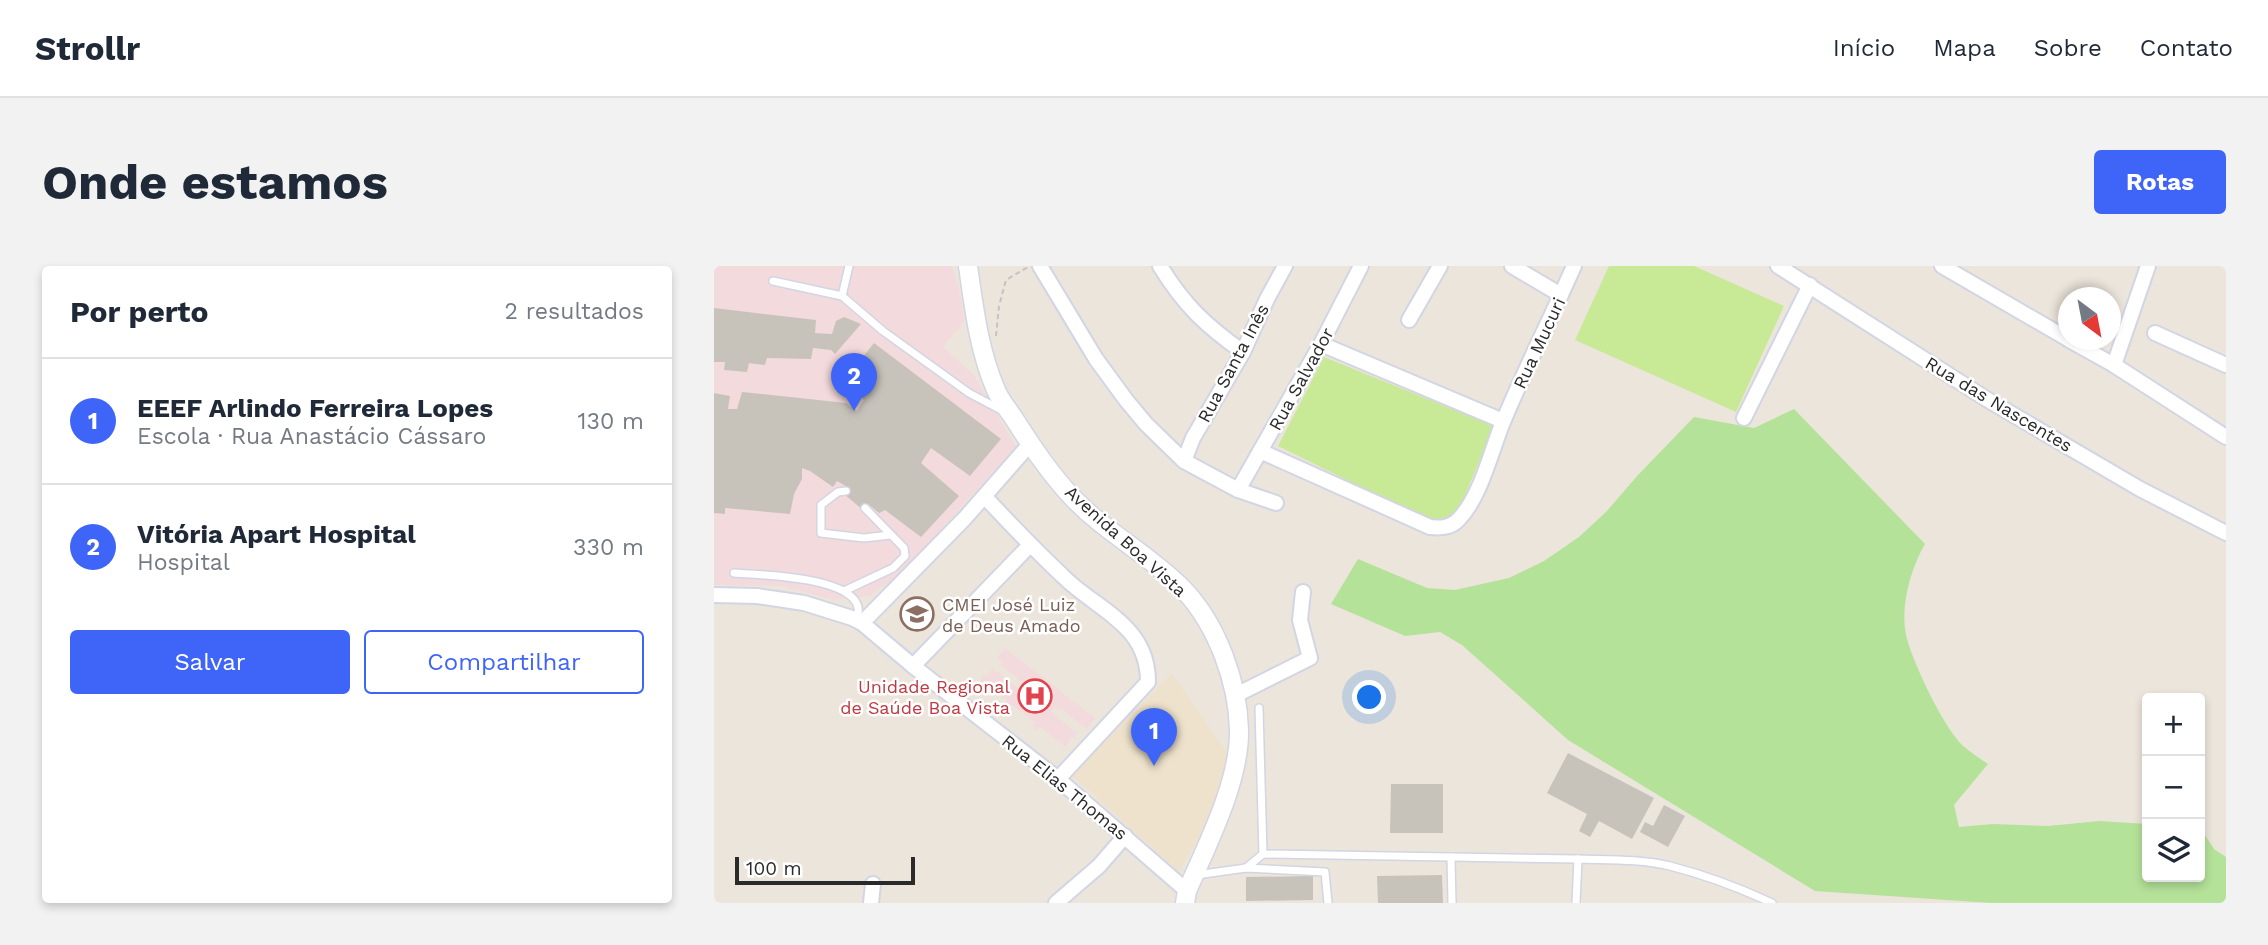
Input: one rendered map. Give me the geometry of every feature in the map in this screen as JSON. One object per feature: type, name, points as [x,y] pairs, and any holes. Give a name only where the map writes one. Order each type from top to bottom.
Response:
[{"type":"street","name":"Avenida Boa Vista","points":[[968,266],[977,329],[985,361],[997,393],[1030,444],[1072,498],[1183,590],[1202,613],[1221,650],[1236,695],[1239,733],[1231,782],[1189,890]]},
{"type":"street","points":[[1040,266],[1110,379],[1146,424],[1184,461],[1238,490],[1276,503]]},
{"type":"street","points":[[1160,266],[1187,306],[1205,324],[1242,352]]},
{"type":"street","name":"Rua Santa Inês","points":[[1184,461],[1193,438],[1242,352],[1286,266]]},
{"type":"street","name":"Rua Salvador","points":[[1238,490],[1321,344],[1361,266]]},
{"type":"street","points":[[1409,320],[1440,266]]},
{"type":"street","points":[[1512,266],[1561,295]]},
{"type":"street","name":"Rua Mucuri","points":[[1260,451],[1430,527],[1442,528],[1458,520],[1473,497],[1503,421],[1574,266]]},
{"type":"street","name":"Rua das Nascentes","points":[[1778,266],[1988,400],[2140,489],[2226,533]]},
{"type":"street","points":[[1942,266],[2058,333]]},
{"type":"street","points":[[2114,365],[2146,267]]},
{"type":"street","points":[[1744,418],[1810,285]]},
{"type":"street","points":[[2155,333],[2226,365]]},
{"type":"street","points":[[1321,344],[1503,421]]},
{"type":"street","points":[[2088,350],[2226,437]]},
{"type":"street","points":[[859,622],[905,582],[985,497],[1030,444]]},
{"type":"street","points":[[985,497],[1071,584],[1111,612],[1136,640],[1148,665],[1148,682],[1058,779]]},
{"type":"street","points":[[914,666],[1030,545]]},
{"type":"street","points":[[1236,695],[1310,658],[1300,620],[1303,592]]},
{"type":"street","name":"Rua Elias Thomas","points":[[714,595],[757,596],[804,603],[859,622],[1058,779],[1189,890]]},
{"type":"street","points":[[1056,903],[1099,866],[1125,836]]},
{"type":"street","points":[[871,903],[873,884]]},
{"type":"lane","points":[[842,296],[849,266]]},
{"type":"lane","points":[[774,281],[842,296],[883,331],[980,401],[1011,414]]},
{"type":"lane","points":[[846,491],[838,492],[821,505],[821,533],[864,538],[890,535]]},
{"type":"lane","points":[[844,591],[893,568],[905,556],[904,548],[865,508]]},
{"type":"lane","points":[[750,570],[774,576]]},
{"type":"lane","points":[[734,573],[816,581],[831,585],[844,591],[855,601],[859,622]]},
{"type":"lane","points":[[1259,708],[1263,854]]},
{"type":"lane","points":[[1189,890],[1246,868],[1263,854],[1578,859],[1669,866],[1746,890],[1772,903]]},
{"type":"lane","points":[[1451,857],[1452,903]]},
{"type":"lane","points":[[1576,903],[1578,859]]},
{"type":"lane","points":[[1246,868],[1325,872],[1328,903]]},
{"type":"path","points":[[996,335],[999,306],[1006,280],[1030,266]]},
{"type":"shaded area","points":[[714,266],[952,266],[965,320],[943,347],[974,375],[1016,447],[901,573],[870,596],[834,600],[782,586],[714,585]]},
{"type":"shaded area","name":"Unidade Regional de Saúde Boa Vista","points":[[1005,648],[1095,718],[1087,729],[1061,709],[1059,711],[1054,708],[1051,712],[1077,733],[1074,738],[1071,737],[1066,747],[1040,727],[1037,730],[1032,726],[1035,722],[1012,705],[1009,708],[1004,704],[1007,700],[980,680],[984,675],[987,677],[992,668],[1023,692],[1028,687],[1001,665],[1003,663],[997,658]]},
{"type":"shaded area","points":[[1172,673],[1229,756],[1206,824],[1179,872],[1072,775]]},
{"type":"green space","points":[[1609,266],[1694,266],[1784,306],[1736,412],[1575,340]]},
{"type":"green space","points":[[1324,357],[1494,426],[1450,531],[1278,446]]},
{"type":"green space","points":[[1794,409],[1925,544],[1907,590],[1904,615],[1907,639],[1922,679],[1946,724],[1962,745],[1988,764],[1954,805],[1959,827],[1993,824],[2048,826],[2099,821],[2142,824],[2142,882],[2205,882],[2205,835],[2214,849],[2226,857],[2226,903],[1991,903],[1815,891],[1568,740],[1462,645],[1440,632],[1405,636],[1331,604],[1358,559],[1427,588],[1455,590],[1509,578],[1544,561],[1579,537],[1606,512],[1694,417],[1754,428]]},
{"type":"building","points":[[714,308],[816,320],[815,333],[832,334],[836,321],[844,317],[861,324],[835,354],[831,350],[813,348],[811,359],[767,358],[765,365],[749,363],[747,372],[724,370],[725,362],[714,362]]},
{"type":"building","points":[[874,343],[1001,439],[970,476],[931,448],[921,463],[959,496],[921,537],[885,510],[879,513],[868,504],[863,510],[844,494],[849,488],[837,481],[833,487],[802,468],[802,479],[794,494],[790,514],[725,508],[725,514],[714,513],[714,393],[730,396],[728,409],[737,409],[742,392],[846,403],[857,411],[864,400],[842,383]]},
{"type":"building","points":[[1568,753],[1654,798],[1632,839],[1599,821],[1590,837],[1579,831],[1587,814],[1547,793]]},
{"type":"building","points":[[1391,784],[1443,784],[1443,833],[1390,833]]},
{"type":"building","points":[[1664,805],[1685,816],[1668,847],[1640,832],[1645,822],[1653,826]]},
{"type":"building","points":[[1442,875],[1443,903],[1378,903],[1377,876]]},
{"type":"building","points":[[1313,876],[1313,900],[1246,901],[1246,877]]},
{"type":"place","name":"Vitória Apart Hospital","points":[[854,411]]},
{"type":"place","name":"CMEI José Luiz de Deus Amado","points":[[917,614]]},
{"type":"place","name":"Unidade Regional de Saúde Boa Vista","points":[[1035,696]]},
{"type":"place","name":"EEEF Arlindo Ferreira Lopes","points":[[1154,766]]}]
